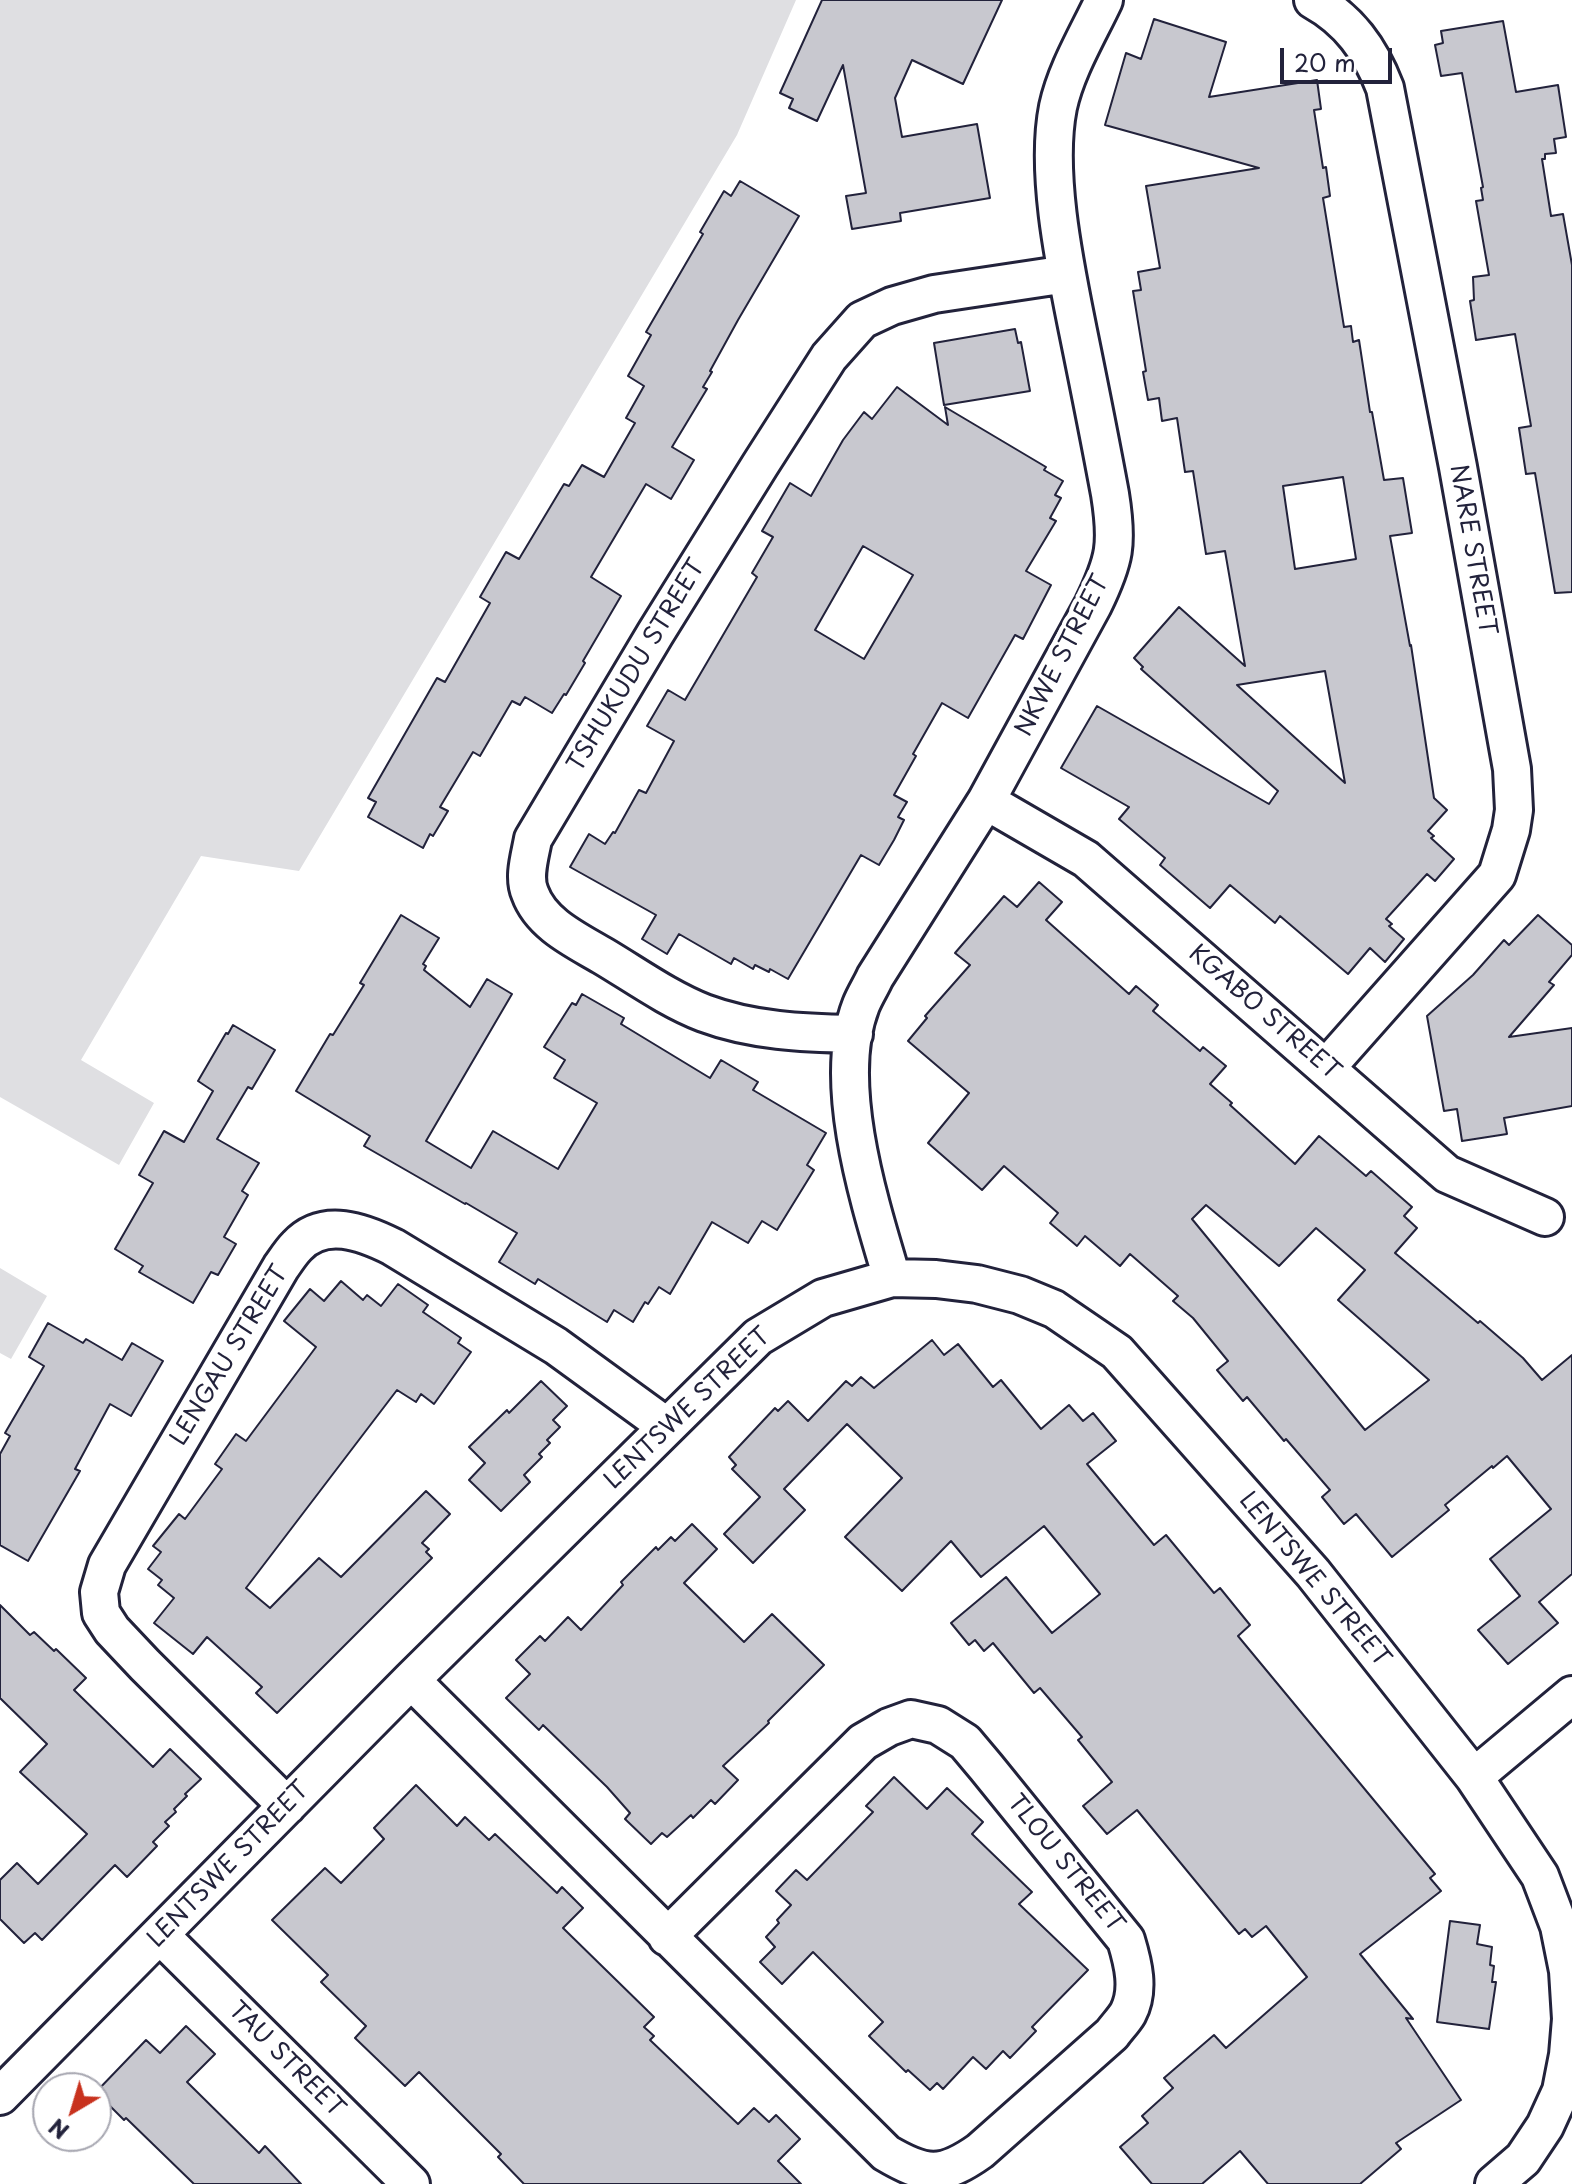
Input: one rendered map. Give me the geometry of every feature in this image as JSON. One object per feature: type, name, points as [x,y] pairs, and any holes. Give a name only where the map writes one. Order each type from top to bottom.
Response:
[{"type":"street","name":"NKWE STREET","points":[[892,1278],[866,1189],[849,1087],[854,1034],[861,1006],[875,977],[986,801],[1093,605],[1107,576],[1115,546],[1110,494],[1067,274],[1056,190],[1055,148],[1059,107],[1069,75],[1104,0]]},
{"type":"street","name":"NARE STREET","points":[[1313,0],[1331,10],[1356,34],[1375,61],[1385,88],[1512,769],[1514,810],[1509,841],[1497,875],[1326,1068]]},
{"type":"street","name":"TSHUKUDU STREET","points":[[854,1034],[795,1033],[744,1024],[703,1012],[661,991],[567,935],[544,916],[529,892],[527,866],[533,839],[769,451],[829,357],[862,320],[892,306],[934,294],[1067,274]]},
{"type":"street","name":"KGABO STREET","points":[[986,801],[1086,859],[1447,1174],[1545,1217]]},
{"type":"street","name":"LENGAU STREET","points":[[287,1806],[112,1630],[101,1613],[99,1592],[107,1565],[281,1267],[298,1244],[316,1233],[340,1228],[367,1234],[556,1346],[666,1426]]},
{"type":"street","name":"LENTSWE STREET","points":[[0,2096],[411,1680],[758,1337],[823,1298],[892,1278],[936,1279],[977,1284],[1020,1295],[1054,1309],[1117,1352],[1313,1573],[1474,1777],[1540,1876],[1559,1926],[1568,1971],[1570,2056],[1561,2091],[1545,2126],[1523,2159],[1494,2184]]},
{"type":"street","name":"TLOU STREET","points":[[411,1680],[667,1937],[886,2153],[911,2168],[939,2171],[960,2166],[980,2151],[1112,2034],[1129,2012],[1134,1992],[1135,1968],[1126,1940],[986,1767],[965,1742],[952,1733],[938,1725],[911,1719],[863,1742],[667,1937]]},
{"type":"street","points":[[1474,1777],[1572,1695]]},
{"type":"street","name":"TAU STREET","points":[[161,1936],[411,2184]]},
{"type":"shaded area","points":[[0,0],[796,0],[737,135],[299,871],[201,856],[81,1060],[154,1103],[119,1165],[0,1097]]},
{"type":"shaded area","points":[[0,1268],[47,1296],[11,1359],[0,1353]]},
{"type":"building","points":[[822,0],[1002,0],[963,84],[912,60],[895,98],[902,137],[977,124],[990,198],[900,213],[901,221],[852,229],[846,196],[866,193],[843,65],[817,121],[789,108],[793,99],[780,93]]},
{"type":"building","points":[[1154,19],[1226,42],[1209,97],[1317,80],[1321,109],[1314,110],[1330,196],[1323,198],[1344,327],[1351,326],[1353,342],[1359,340],[1384,480],[1403,478],[1412,533],[1390,536],[1411,645],[1434,798],[1447,810],[1428,831],[1434,836],[1431,838],[1454,859],[1435,881],[1427,874],[1386,919],[1392,924],[1389,926],[1404,939],[1385,962],[1370,948],[1348,974],[1280,916],[1275,923],[1230,885],[1210,908],[1160,865],[1165,858],[1119,819],[1129,807],[1061,768],[1097,706],[1269,804],[1278,791],[1141,669],[1143,667],[1134,658],[1179,607],[1245,666],[1225,551],[1206,554],[1193,471],[1185,472],[1177,418],[1162,421],[1159,398],[1148,400],[1133,291],[1141,290],[1138,272],[1160,268],[1146,186],[1259,168],[1105,125],[1126,53],[1141,59]],"holes":[[[1343,477],[1356,559],[1295,569],[1283,486]],[[1325,671],[1345,783],[1237,685]]]},
{"type":"building","points":[[1503,21],[1516,92],[1558,85],[1566,137],[1554,139],[1556,153],[1545,154],[1545,159],[1542,159],[1551,216],[1563,214],[1572,265],[1572,592],[1555,593],[1535,473],[1526,474],[1519,428],[1531,426],[1515,334],[1476,340],[1470,301],[1474,300],[1473,277],[1489,275],[1476,201],[1483,200],[1483,187],[1462,73],[1441,76],[1435,45],[1443,43],[1441,31]]},
{"type":"building","points":[[740,181],[799,216],[738,320],[710,371],[703,387],[707,389],[672,447],[694,460],[671,499],[646,484],[591,577],[621,596],[566,695],[552,713],[525,697],[520,705],[512,701],[480,756],[473,752],[440,807],[448,811],[423,848],[368,817],[376,802],[368,798],[437,678],[445,682],[490,603],[480,597],[506,552],[519,559],[564,484],[569,486],[582,465],[604,477],[635,423],[626,418],[644,386],[628,376],[651,335],[646,332],[703,234],[700,232],[724,191],[731,196]]},
{"type":"building","points":[[1015,329],[1018,343],[1021,342],[1030,391],[944,405],[934,343]]},
{"type":"building","points":[[897,387],[948,425],[945,407],[1046,467],[1044,470],[1063,481],[1055,495],[1061,498],[1050,518],[1056,521],[1026,571],[1051,585],[1023,639],[1015,635],[968,718],[942,703],[894,795],[907,802],[898,817],[904,820],[894,840],[879,865],[861,855],[788,979],[770,969],[769,972],[755,965],[753,969],[734,958],[731,964],[679,934],[667,954],[642,939],[656,915],[570,867],[589,834],[605,844],[615,833],[639,790],[646,793],[674,741],[647,726],[668,690],[685,700],[757,577],[752,573],[773,537],[762,531],[790,483],[811,496],[843,440],[864,412],[872,419]],"holes":[[[863,546],[913,575],[864,659],[815,630]]]},
{"type":"building","points":[[1039,882],[1062,902],[1046,920],[1129,994],[1136,986],[1158,1005],[1153,1011],[1200,1051],[1203,1047],[1226,1066],[1210,1084],[1295,1164],[1319,1136],[1366,1176],[1371,1171],[1412,1207],[1404,1216],[1417,1228],[1395,1253],[1523,1358],[1542,1380],[1572,1355],[1572,1574],[1539,1602],[1558,1623],[1508,1664],[1478,1630],[1520,1596],[1490,1559],[1551,1509],[1507,1456],[1445,1505],[1449,1510],[1392,1557],[1356,1514],[1344,1524],[1322,1497],[1330,1490],[1247,1397],[1243,1401],[1217,1370],[1228,1361],[1193,1318],[1173,1301],[1178,1296],[1130,1254],[1120,1266],[1085,1236],[1077,1246],[1050,1223],[1058,1213],[1004,1166],[982,1190],[928,1143],[969,1093],[908,1041],[927,1018],[925,1016],[970,965],[955,953],[1004,896],[1017,907]],"holes":[[[1206,1205],[1279,1266],[1316,1228],[1365,1270],[1338,1300],[1429,1380],[1365,1430],[1192,1219]]]},
{"type":"building","points":[[401,915],[439,938],[423,964],[426,966],[424,970],[470,1007],[487,979],[512,994],[426,1141],[471,1168],[493,1131],[558,1169],[597,1103],[554,1078],[565,1060],[544,1047],[572,1003],[576,1005],[582,994],[624,1018],[621,1024],[710,1078],[721,1060],[758,1082],[753,1090],[826,1133],[807,1165],[814,1170],[777,1230],[762,1221],[748,1243],[712,1222],[670,1294],[659,1287],[633,1322],[614,1310],[607,1322],[538,1279],[535,1284],[499,1262],[517,1233],[364,1146],[370,1136],[296,1091],[364,985],[360,983]]},
{"type":"building","points":[[1538,915],[1572,945],[1572,955],[1549,982],[1554,985],[1509,1037],[1572,1028],[1572,1106],[1504,1118],[1507,1134],[1462,1141],[1457,1109],[1444,1111],[1427,1016],[1473,975],[1504,940],[1509,945]]},
{"type":"building","points":[[233,1025],[275,1050],[252,1089],[248,1087],[217,1139],[259,1163],[242,1191],[248,1195],[224,1237],[236,1244],[218,1275],[211,1272],[193,1303],[139,1272],[143,1266],[115,1249],[153,1183],[139,1175],[164,1131],[184,1142],[213,1091],[198,1081]]},
{"type":"building","points":[[341,1281],[363,1300],[367,1295],[381,1306],[398,1284],[428,1305],[423,1312],[461,1338],[458,1343],[471,1352],[434,1404],[421,1394],[416,1402],[397,1390],[246,1588],[270,1608],[319,1558],[341,1577],[426,1491],[450,1514],[422,1543],[429,1549],[426,1552],[432,1558],[277,1713],[256,1693],[262,1687],[207,1637],[193,1654],[154,1623],[174,1598],[158,1585],[162,1580],[148,1569],[161,1552],[153,1546],[179,1514],[185,1519],[222,1469],[215,1464],[236,1434],[246,1441],[316,1347],[284,1321],[310,1289],[324,1301]]},
{"type":"building","points":[[48,1323],[83,1343],[86,1339],[122,1360],[132,1343],[163,1361],[131,1416],[110,1404],[75,1469],[80,1471],[28,1561],[0,1545],[0,1454],[10,1436],[5,1433],[44,1366],[29,1357]]},
{"type":"building","points":[[932,1340],[944,1355],[958,1344],[993,1387],[1001,1380],[1041,1429],[1069,1405],[1083,1421],[1093,1413],[1116,1441],[1087,1464],[1154,1545],[1166,1535],[1214,1593],[1220,1588],[1250,1625],[1238,1636],[1435,1874],[1430,1878],[1441,1891],[1360,1954],[1413,2019],[1406,2018],[1461,2100],[1396,2143],[1401,2149],[1360,2184],[1268,2184],[1240,2151],[1202,2184],[1152,2184],[1120,2147],[1148,2123],[1142,2116],[1173,2088],[1164,2078],[1214,2035],[1226,2048],[1307,1977],[1266,1926],[1252,1937],[1245,1929],[1239,1934],[1137,1810],[1107,1834],[1083,1806],[1112,1782],[1078,1740],[1082,1737],[1040,1688],[1034,1693],[993,1643],[984,1651],[975,1640],[969,1645],[951,1623],[1006,1577],[1052,1633],[1100,1594],[1044,1526],[981,1577],[951,1541],[902,1591],[845,1537],[902,1478],[847,1424],[784,1489],[805,1510],[753,1563],[724,1534],[760,1497],[732,1469],[736,1465],[729,1457],[775,1408],[778,1411],[788,1401],[808,1421],[846,1381],[852,1386],[861,1377],[874,1388]]},
{"type":"building","points":[[541,1381],[567,1406],[553,1420],[560,1427],[547,1440],[550,1443],[539,1454],[542,1457],[524,1475],[530,1482],[501,1511],[469,1480],[485,1463],[469,1447]]},
{"type":"building","points":[[692,1524],[717,1549],[684,1583],[744,1642],[772,1614],[824,1665],[723,1766],[738,1780],[715,1804],[711,1800],[693,1818],[691,1815],[667,1837],[662,1833],[651,1844],[625,1819],[630,1813],[607,1787],[543,1725],[539,1730],[506,1698],[530,1674],[516,1660],[540,1636],[545,1641],[568,1617],[581,1630],[623,1585],[621,1582],[656,1547],[658,1550],[671,1537],[675,1541]]},
{"type":"building","points":[[0,1605],[30,1635],[34,1632],[86,1678],[74,1690],[153,1767],[170,1749],[201,1779],[185,1794],[187,1796],[174,1809],[176,1812],[165,1822],[169,1826],[153,1842],[157,1846],[127,1877],[115,1865],[42,1940],[35,1933],[24,1943],[0,1919],[0,1880],[17,1863],[38,1884],[87,1834],[20,1772],[47,1744],[0,1698]]},
{"type":"building","points":[[894,1777],[927,1809],[947,1788],[983,1822],[972,1834],[1032,1892],[1019,1904],[1088,1970],[1032,2027],[1036,2031],[1010,2058],[1003,2051],[986,2069],[973,2057],[943,2089],[937,2083],[930,2090],[908,2070],[906,2072],[869,2036],[883,2022],[813,1952],[782,1984],[760,1962],[775,1947],[766,1937],[791,1905],[776,1891],[796,1870],[807,1880],[873,1812],[866,1806]]},
{"type":"building","points":[[416,1785],[457,1826],[465,1817],[489,1840],[495,1834],[557,1893],[562,1887],[583,1908],[563,1928],[654,2017],[644,2027],[654,2036],[650,2040],[738,2124],[754,2108],[769,2122],[776,2115],[800,2139],[778,2161],[801,2184],[524,2184],[498,2157],[501,2154],[419,2072],[405,2086],[355,2038],[366,2026],[321,1982],[328,1975],[272,1920],[325,1868],[341,1883],[384,1839],[374,1828]]},
{"type":"building","points":[[1450,1921],[1480,1925],[1477,1944],[1492,1947],[1490,1965],[1494,1966],[1492,1982],[1496,1982],[1489,2029],[1437,2022]]},
{"type":"building","points":[[186,2026],[215,2054],[187,2082],[259,2153],[265,2146],[301,2184],[194,2184],[126,2118],[124,2120],[112,2108],[112,2075],[146,2040],[160,2053]]}]
